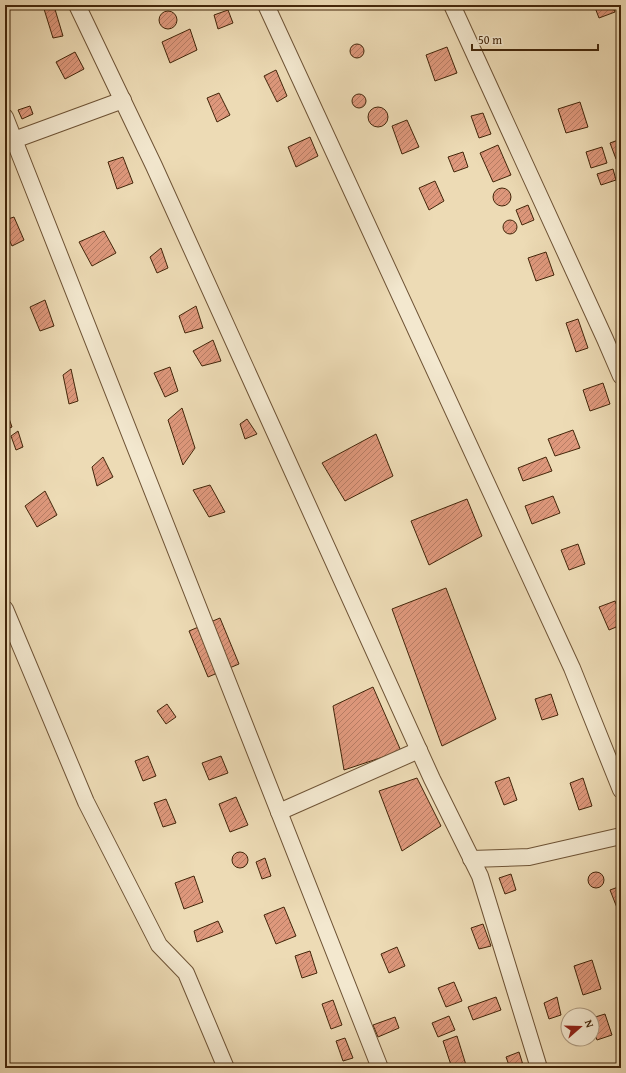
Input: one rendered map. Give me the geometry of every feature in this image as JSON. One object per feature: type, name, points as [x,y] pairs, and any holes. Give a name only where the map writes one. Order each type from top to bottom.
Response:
[{"type":"street","points":[[77,5],[161,180],[432,780],[480,876],[539,1068]]},
{"type":"street","points":[[266,5],[572,668],[621,790]]},
{"type":"street","points":[[452,5],[621,376]]},
{"type":"street","points":[[14,140],[123,100]]},
{"type":"street","points":[[5,117],[380,1068]]},
{"type":"street","points":[[5,609],[86,802],[159,945],[186,973],[226,1068]]},
{"type":"street","points":[[279,812],[419,750]]},
{"type":"street","points":[[471,859],[529,857],[621,836]]},
{"type":"building","points":[[505,5],[517,5],[507,9]]},
{"type":"building","points":[[594,5],[612,5],[615,12],[599,18]]},
{"type":"building","points":[[54,6],[63,36],[53,38],[44,9]]},
{"type":"building","points":[[228,10],[233,23],[218,29],[214,15]]},
{"type":"building","points":[[168,11],[174,14],[177,20],[174,26],[168,29],[162,26],[159,20],[162,14]]},
{"type":"building","points":[[190,29],[197,50],[170,63],[162,42]]},
{"type":"building","points":[[354,44],[360,44],[364,48],[364,54],[360,58],[354,58],[350,54],[350,48]]},
{"type":"building","points":[[447,47],[457,73],[435,81],[426,55]]},
{"type":"building","points":[[75,52],[84,69],[65,79],[56,62]]},
{"type":"building","points":[[276,70],[287,96],[277,102],[264,76]]},
{"type":"building","points":[[219,93],[230,115],[217,122],[207,98]]},
{"type":"building","points":[[356,94],[362,94],[366,98],[366,104],[362,108],[356,108],[352,104],[352,98]]},
{"type":"building","points":[[580,102],[588,127],[566,133],[558,109]]},
{"type":"building","points":[[30,106],[33,114],[22,119],[18,110]]},
{"type":"building","points":[[378,107],[385,110],[388,117],[385,124],[378,127],[371,124],[368,117],[371,110]]},
{"type":"building","points":[[483,113],[491,134],[479,138],[471,116]]},
{"type":"building","points":[[407,120],[419,147],[402,154],[392,126]]},
{"type":"building","points":[[310,137],[318,156],[296,167],[288,147]]},
{"type":"building","points":[[621,139],[621,157],[616,159],[610,143]]},
{"type":"building","points":[[498,145],[511,175],[493,182],[480,153]]},
{"type":"building","points":[[602,147],[607,163],[591,168],[586,152]]},
{"type":"building","points":[[463,152],[468,167],[454,172],[448,157]]},
{"type":"building","points":[[123,157],[133,183],[117,189],[108,162]]},
{"type":"building","points":[[613,169],[616,180],[601,185],[597,174]]},
{"type":"building","points":[[435,181],[444,201],[429,210],[419,188]]},
{"type":"building","points":[[502,188],[508,191],[511,197],[508,203],[502,206],[496,203],[493,197],[496,191]]},
{"type":"building","points":[[528,205],[534,220],[522,225],[516,210]]},
{"type":"building","points":[[14,217],[24,240],[12,246],[5,231],[5,220]]},
{"type":"building","points":[[510,220],[515,222],[517,227],[515,232],[510,234],[505,232],[503,227],[505,222]]},
{"type":"building","points":[[104,231],[116,253],[92,266],[79,242]]},
{"type":"building","points":[[161,248],[168,268],[157,273],[150,257]]},
{"type":"building","points":[[546,252],[554,275],[536,281],[528,258]]},
{"type":"building","points":[[45,300],[54,326],[40,331],[30,307]]},
{"type":"building","points":[[196,306],[203,328],[185,333],[179,316]]},
{"type":"building","points":[[578,319],[588,348],[576,352],[566,323]]},
{"type":"building","points":[[213,340],[221,361],[202,366],[193,351]]},
{"type":"building","points":[[170,367],[178,391],[165,397],[154,373]]},
{"type":"building","points":[[71,369],[78,401],[69,404],[63,375]]},
{"type":"building","points":[[603,383],[610,404],[590,411],[583,390]]},
{"type":"building","points":[[5,407],[12,427],[5,430]]},
{"type":"building","points":[[182,408],[195,448],[183,465],[168,420]]},
{"type":"building","points":[[247,419],[257,434],[245,439],[240,424]]},
{"type":"building","points":[[573,430],[580,448],[555,456],[548,439]]},
{"type":"building","points":[[18,431],[23,447],[16,450],[11,436]]},
{"type":"building","points":[[376,434],[393,476],[345,501],[322,463]]},
{"type":"building","points":[[103,457],[113,477],[97,486],[92,467]]},
{"type":"building","points":[[546,457],[552,471],[523,481],[518,468]]},
{"type":"building","points":[[210,485],[225,512],[209,517],[193,490]]},
{"type":"building","points":[[45,491],[57,515],[37,527],[25,506]]},
{"type":"building","points":[[553,496],[560,513],[532,524],[525,506]]},
{"type":"building","points":[[467,499],[482,536],[429,565],[411,521]]},
{"type":"building","points":[[578,544],[585,564],[569,570],[561,550]]},
{"type":"building","points":[[446,588],[496,719],[442,746],[392,609]]},
{"type":"building","points":[[615,601],[621,616],[621,625],[609,630],[599,607]]},
{"type":"building","points":[[220,618],[239,664],[208,677],[189,631]]},
{"type":"building","points":[[373,687],[401,751],[344,770],[333,706]]},
{"type":"building","points":[[551,694],[558,715],[542,720],[535,699]]},
{"type":"building","points":[[167,704],[176,717],[166,724],[157,711]]},
{"type":"building","points":[[148,756],[156,776],[143,781],[135,761]]},
{"type":"building","points":[[221,756],[228,773],[209,780],[202,763]]},
{"type":"building","points":[[509,777],[517,800],[504,805],[495,782]]},
{"type":"building","points":[[417,778],[441,826],[402,851],[379,791]]},
{"type":"building","points":[[583,778],[592,806],[579,810],[570,783]]},
{"type":"building","points":[[236,797],[248,825],[230,832],[219,804]]},
{"type":"building","points":[[166,799],[176,823],[163,827],[154,803]]},
{"type":"building","points":[[237,852],[243,852],[248,857],[246,866],[243,868],[237,868],[232,863],[232,857]]},
{"type":"building","points":[[265,858],[271,876],[262,879],[256,862]]},
{"type":"building","points":[[593,872],[599,872],[604,877],[602,886],[599,888],[593,888],[588,883],[588,877]]},
{"type":"building","points":[[511,874],[516,890],[505,894],[499,878]]},
{"type":"building","points":[[194,876],[203,902],[184,909],[175,883]]},
{"type":"building","points":[[621,886],[621,918],[610,890]]},
{"type":"building","points":[[284,907],[296,936],[276,944],[264,915]]},
{"type":"building","points":[[218,921],[223,932],[197,942],[194,931]]},
{"type":"building","points":[[483,924],[491,946],[479,949],[471,928]]},
{"type":"building","points":[[397,947],[405,966],[389,973],[381,954]]},
{"type":"building","points":[[310,951],[317,973],[302,978],[295,956]]},
{"type":"building","points":[[592,960],[601,989],[583,995],[574,966]]},
{"type":"building","points":[[454,982],[462,1001],[446,1007],[438,988]]},
{"type":"building","points":[[496,997],[501,1010],[473,1020],[468,1007]]},
{"type":"building","points":[[557,997],[560,1015],[549,1019],[544,1003]]},
{"type":"building","points":[[333,1000],[342,1025],[331,1029],[322,1004]]},
{"type":"building","points":[[605,1014],[612,1035],[600,1039],[600,1016]]},
{"type":"building","points":[[449,1016],[455,1030],[438,1037],[432,1023]]},
{"type":"building","points":[[395,1017],[399,1028],[378,1037],[373,1025]]},
{"type":"building","points":[[457,1036],[466,1065],[452,1068],[443,1041]]},
{"type":"building","points":[[345,1038],[353,1058],[343,1061],[336,1041]]},
{"type":"building","points":[[519,1052],[524,1068],[510,1068],[506,1057]]}]
